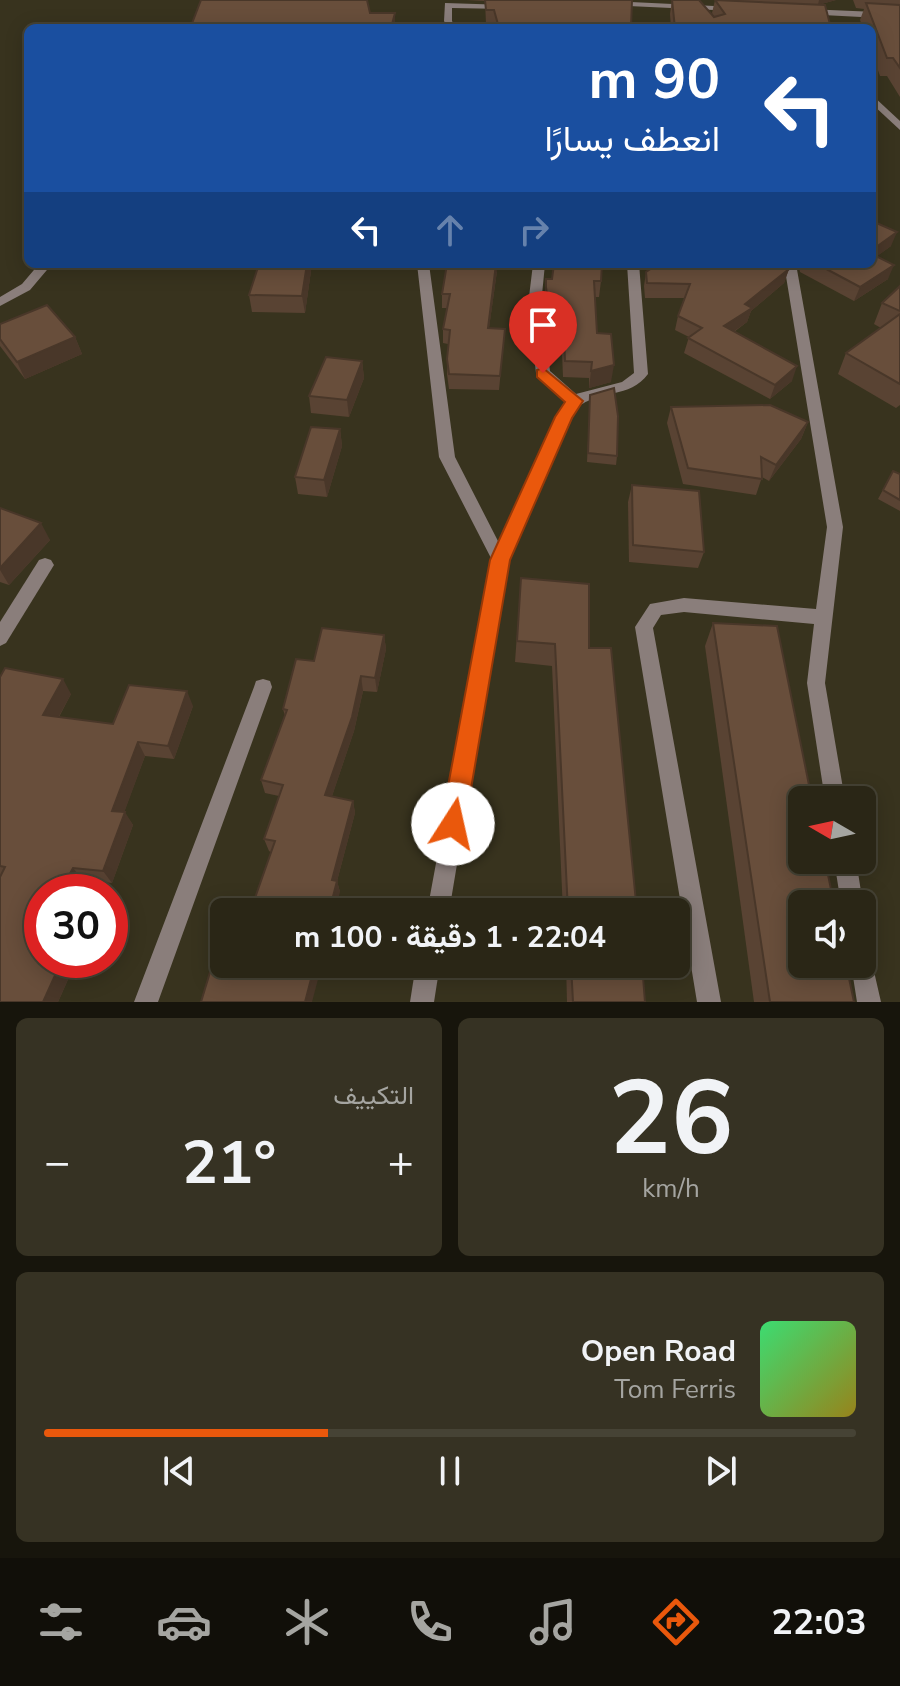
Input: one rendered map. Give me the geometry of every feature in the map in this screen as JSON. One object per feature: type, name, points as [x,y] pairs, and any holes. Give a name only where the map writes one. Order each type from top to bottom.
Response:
[{"type":"street","points":[[594,3],[662,3],[745,9]]},
{"type":"street","points":[[450,24],[448,5],[525,8]]},
{"type":"street","points":[[699,7],[707,18]]},
{"type":"street","points":[[802,12],[900,16]]},
{"type":"street","points":[[876,102],[900,127]]},
{"type":"street","points":[[0,302],[26,287],[43,268]]},
{"type":"street","points":[[423,268],[447,457],[500,560]]},
{"type":"street","points":[[538,268],[533,285],[533,311],[543,373],[575,401]]},
{"type":"street","points":[[440,898],[500,560],[564,417],[575,401],[585,395],[625,388],[635,383],[641,374],[633,268]]},
{"type":"street","points":[[791,268],[835,527],[816,683],[833,786]]},
{"type":"street","points":[[0,638],[45,565]]},
{"type":"street","points":[[709,1002],[644,627],[656,609],[684,605],[822,617]]},
{"type":"street","points":[[146,1002],[263,687]]},
{"type":"street","points":[[422,1002],[426,978]]},
{"type":"street","points":[[865,978],[869,1002]]},
{"type":"building","points":[[201,0],[367,0],[370,13],[395,13],[392,24],[192,24]]},
{"type":"building","points":[[485,0],[632,0],[631,24],[498,24],[494,10],[486,10]]},
{"type":"building","points":[[672,0],[699,0],[714,17],[725,14],[715,0],[825,5],[830,24],[675,24]]},
{"type":"building","points":[[866,3],[900,5],[900,68],[893,58],[887,58]]},
{"type":"building","points":[[876,223],[897,232],[876,247]]},
{"type":"building","points":[[876,256],[894,265],[860,287],[824,268],[876,268]]},
{"type":"building","points":[[258,268],[306,268],[302,296],[249,295]]},
{"type":"building","points":[[446,268],[496,268],[488,328],[505,329],[500,376],[449,374],[450,330],[443,329],[450,294],[442,294]]},
{"type":"building","points":[[553,268],[602,268],[601,281],[594,281],[597,333],[611,334],[614,365],[591,371],[592,362],[565,361],[564,336],[552,336],[546,279],[552,279]]},
{"type":"building","points":[[652,268],[789,268],[745,304],[752,308],[724,326],[797,366],[775,385],[688,338],[702,328],[678,316],[690,284],[647,283],[646,272]]},
{"type":"building","points":[[900,286],[900,311],[882,303]]},
{"type":"building","points":[[47,305],[75,337],[17,362],[0,339],[0,324]]},
{"type":"building","points":[[900,314],[900,384],[846,353]]},
{"type":"building","points":[[326,357],[362,361],[347,400],[309,396]]},
{"type":"building","points":[[614,388],[618,416],[617,456],[588,453],[590,395]]},
{"type":"building","points":[[770,405],[808,422],[776,465],[761,457],[762,479],[688,468],[671,407]]},
{"type":"building","points":[[311,427],[340,429],[324,480],[295,477]]},
{"type":"building","points":[[893,471],[900,474],[900,500],[883,490]]},
{"type":"building","points":[[632,485],[699,491],[704,552],[633,545]]},
{"type":"building","points":[[0,508],[41,523],[0,568]]},
{"type":"building","points":[[521,578],[589,584],[589,648],[611,648],[636,898],[567,898],[555,644],[517,641]]},
{"type":"building","points":[[713,623],[777,626],[809,786],[788,786],[788,874],[828,874],[831,890],[788,890],[788,978],[849,978],[854,1002],[770,1002]]},
{"type":"building","points":[[322,628],[384,635],[375,678],[361,676],[352,717],[325,795],[353,801],[332,880],[337,881],[333,898],[255,898],[275,841],[264,839],[283,785],[261,780],[287,710],[283,709],[296,659],[314,661]]},
{"type":"building","points":[[5,668],[63,679],[43,715],[113,724],[129,685],[187,691],[168,746],[138,742],[112,811],[125,812],[103,871],[73,868],[70,874],[24,874],[24,978],[54,978],[43,1002],[0,1002],[0,877],[5,867],[0,866],[0,677]]},
{"type":"building","points":[[210,972],[210,978],[311,978],[305,1002],[201,1002]]},
{"type":"building","points":[[572,978],[643,978],[645,1002],[573,1002]]},
{"type":"route","points":[[453,824],[500,560],[564,417],[575,401],[543,373]]}]
